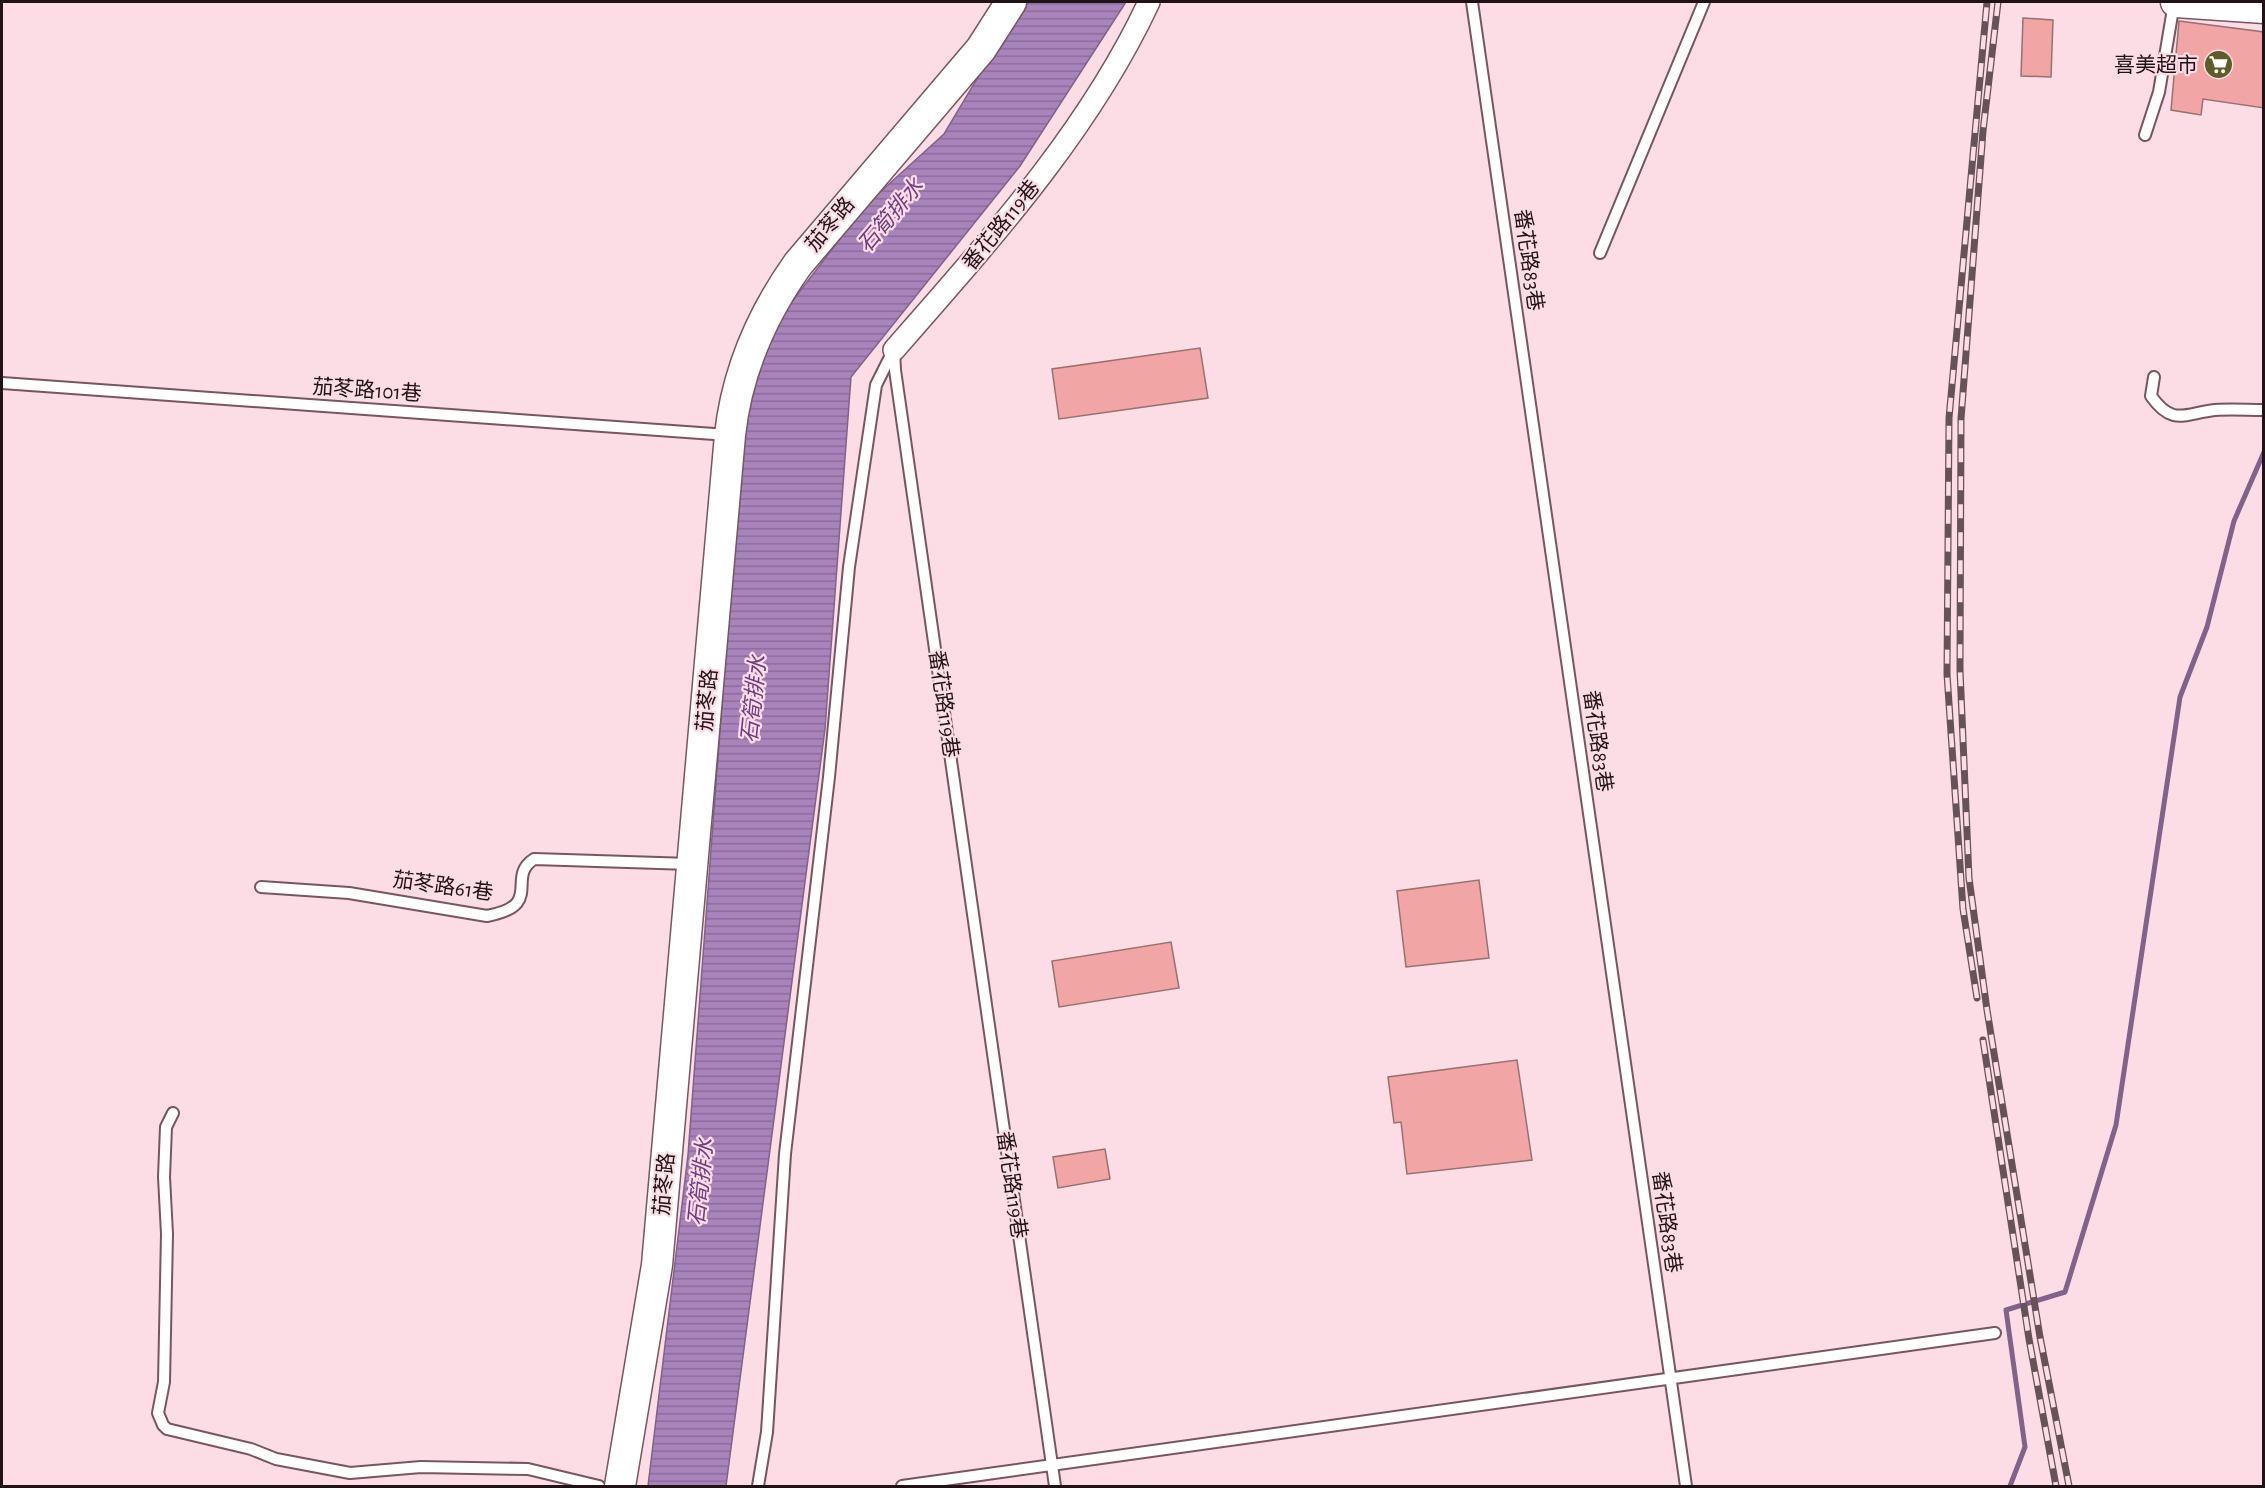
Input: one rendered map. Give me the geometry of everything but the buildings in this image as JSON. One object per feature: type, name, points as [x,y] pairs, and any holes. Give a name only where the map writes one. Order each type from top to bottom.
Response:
[{"type":"street","name":"茄苳路","points":[[620,1486],[657,1265],[735,397],[747,356],[785,282],[811,246],[981,49],[1011,2]]},
{"type":"street","name":"番花路119巷","points":[[894,350],[988,242],[1064,145],[1131,39],[1149,2]]},
{"type":"street","points":[[2175,2],[2264,8]]},
{"type":"lane","name":"番花路83巷","points":[[1472,2],[1686,1486]]},
{"type":"lane","points":[[1600,253],[1704,2]]},
{"type":"lane","points":[[2145,135],[2160,92],[2175,2]]},
{"type":"lane","name":"番花路119巷","points":[[894,350],[895,370],[1056,1486]]},
{"type":"lane","points":[[758,1486],[767,1432],[785,1154],[829,777],[849,567],[876,385],[894,350]]},
{"type":"lane","points":[[2154,377],[2151,396],[2160,410],[2181,417],[2214,410],[2264,410]]},
{"type":"lane","name":"茄苳路101巷","points":[[2,383],[730,435]]},
{"type":"lane","name":"茄苳路61巷","points":[[261,887],[349,893],[487,916],[504,913],[516,904],[522,894],[524,869],[534,860],[693,864]]},
{"type":"lane","points":[[173,1113],[166,1127],[164,1177],[167,1234],[164,1371],[158,1413],[167,1429],[251,1449],[276,1459],[350,1473],[421,1467],[521,1468],[599,1486]]},
{"type":"lane","points":[[902,1486],[1995,1333]]},
{"type":"water","name":"石筍排水","points":[[1023,2],[1126,2],[1020,166],[851,377],[825,729],[726,1486],[648,1486],[688,1155],[748,359],[866,205],[944,134]]},
{"type":"waterway","points":[[2010,1486],[2025,1447],[2006,1310],[2065,1292],[2116,1125],[2180,697],[2207,627],[2234,521],[2264,452]]},
{"type":"railway","points":[[1977,998],[1963,909],[1947,674],[1949,418],[1987,2]]},
{"type":"railway","points":[[1998,2],[1983,131],[1961,419],[1960,670],[1969,878],[1987,1010],[2040,1337],[2069,1486]]},
{"type":"railway","points":[[1983,1040],[2029,1339],[2056,1486]]},
{"type":"place","name":"喜美超市","points":[[2219,65]]}]
